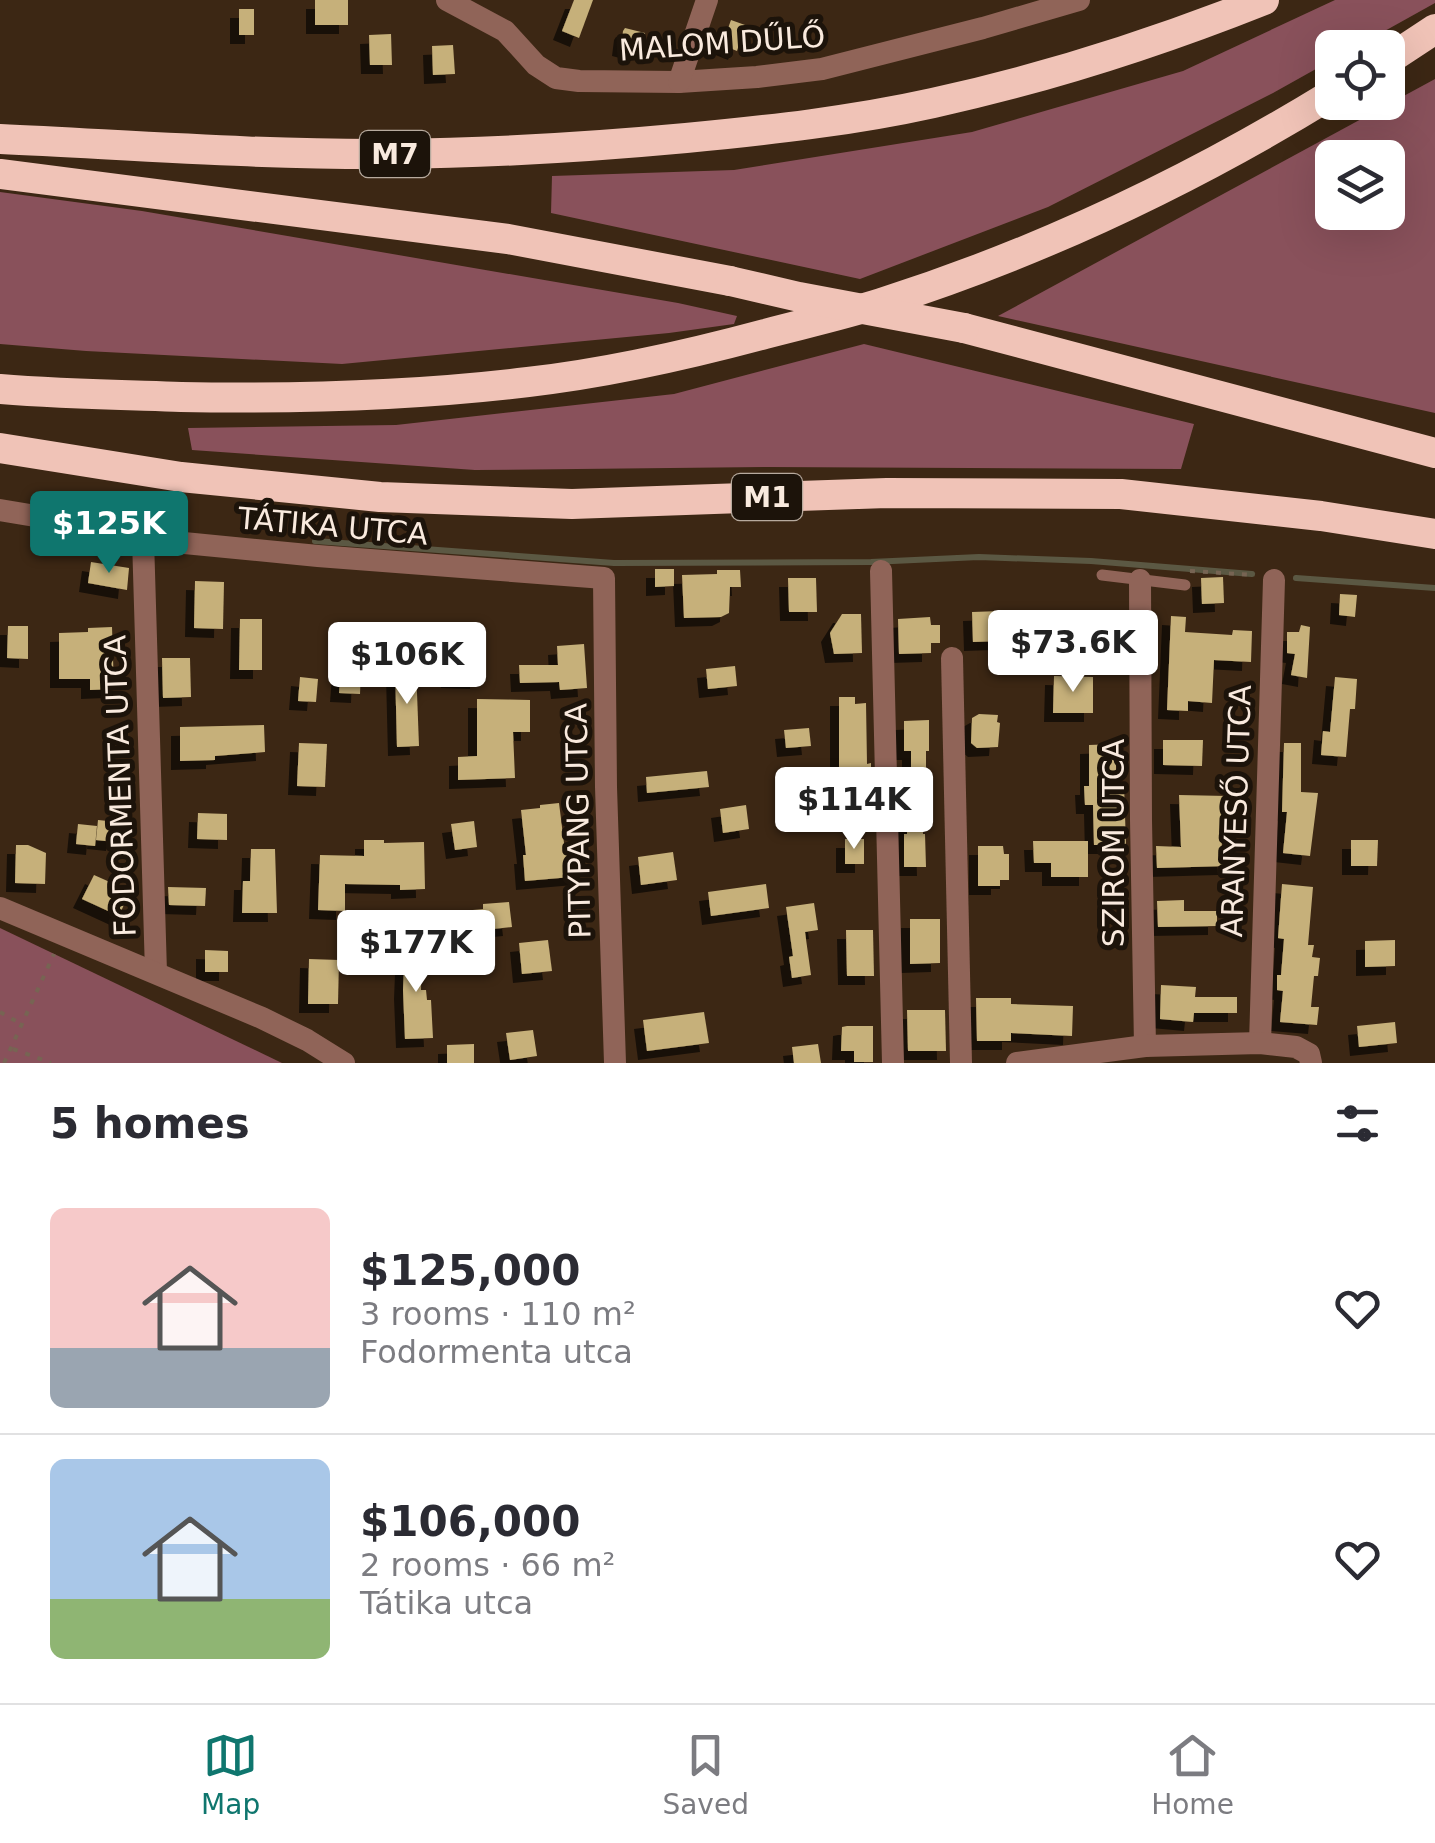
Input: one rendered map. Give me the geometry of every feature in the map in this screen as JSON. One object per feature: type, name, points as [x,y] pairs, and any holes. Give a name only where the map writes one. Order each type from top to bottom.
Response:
[{"type":"highway","name":"M7","points":[[0,139],[392,154],[601,146],[789,128],[931,104],[1074,68],[1181,33],[1264,0]]},
{"type":"highway","points":[[1405,49],[1435,29]]},
{"type":"highway","points":[[0,389],[180,397],[344,396],[431,392],[623,368],[881,303],[982,266],[1162,188],[1315,104]]},
{"type":"highway","points":[[0,174],[508,240],[730,281],[964,328],[1435,452]]},
{"type":"highway","name":"M1","points":[[0,448],[181,476],[380,497],[572,504],[887,493],[1122,494],[1321,516],[1435,534]]},
{"type":"street","name":"MALOM DŰLŐ","points":[[447,0],[505,31],[536,65],[556,78],[679,82],[822,68],[1079,0]]},
{"type":"street","points":[[679,82],[707,0]]},
{"type":"street","name":"TÁTIKA UTCA","points":[[0,510],[131,532],[144,539],[604,578]]},
{"type":"street","name":"FODORMENTA UTCA","points":[[144,539],[156,972]]},
{"type":"street","points":[[881,571],[893,1063]]},
{"type":"street","name":"PITYPANG UTCA","points":[[604,578],[615,1063]]},
{"type":"street","name":"SZIROM UTCA","points":[[1140,580],[1145,1046]]},
{"type":"street","name":"ARANYESŐ UTCA","points":[[1260,1043],[1274,580]]},
{"type":"street","points":[[952,658],[961,1063]]},
{"type":"street","points":[[0,908],[307,1040],[344,1063]]},
{"type":"street","points":[[1026,1062],[1145,1046],[1260,1043],[1296,1047],[1310,1059]]},
{"type":"lane","points":[[1102,575],[1185,585]]},
{"type":"path","points":[[1186,570],[1274,580]]},
{"type":"path","points":[[4,1063],[64,934]]},
{"type":"path","points":[[0,1012],[22,1025]]},
{"type":"path","points":[[12,1048],[50,1063]]},
{"type":"shaded area","points":[[1335,0],[1435,0],[1387,30],[1315,30],[1315,70],[1273,93],[1048,207],[860,279],[551,213],[552,176],[734,170],[972,132],[1183,71]]},
{"type":"shaded area","points":[[1435,79],[1435,413],[998,316],[1315,144],[1315,230],[1405,230],[1405,140],[1323,140],[1359,120],[1405,120],[1405,95]]},
{"type":"shaded area","points":[[0,192],[142,211],[737,316],[734,324],[669,333],[342,364],[0,344]]},
{"type":"shaded area","points":[[864,344],[1194,424],[1181,469],[475,470],[192,450],[188,428],[396,425],[674,394]]},
{"type":"shaded area","points":[[0,928],[282,1063],[0,1063]]},
{"type":"building","points":[[315,0],[348,0],[348,25],[315,25]]},
{"type":"building","points":[[574,0],[593,0],[579,38],[562,31]]},
{"type":"building","points":[[239,9],[254,9],[254,35],[239,35]]},
{"type":"building","points":[[731,20],[745,25],[737,51],[722,45]]},
{"type":"building","points":[[625,28],[645,33],[640,52],[621,47]]},
{"type":"building","points":[[391,34],[392,65],[370,65],[369,35]]},
{"type":"building","points":[[453,45],[455,74],[433,75],[432,46]]},
{"type":"building","points":[[91,562],[129,568],[127,590],[88,583]]},
{"type":"building","points":[[655,569],[674,569],[674,586],[655,587]]},
{"type":"building","points":[[717,570],[740,570],[741,587],[730,587],[729,613],[721,617],[684,618],[682,575],[717,574]]},
{"type":"building","points":[[1223,577],[1224,603],[1202,604],[1201,578]]},
{"type":"building","points":[[788,578],[816,578],[817,612],[789,612]]},
{"type":"building","points":[[195,581],[224,582],[223,629],[194,628]]},
{"type":"building","points":[[1340,594],[1357,595],[1355,617],[1339,615]]},
{"type":"building","points":[[1001,611],[1003,641],[973,642],[972,612]]},
{"type":"building","points":[[842,614],[861,614],[862,653],[834,654],[830,633]]},
{"type":"building","points":[[1171,616],[1186,617],[1185,632],[1232,635],[1233,630],[1252,631],[1251,662],[1214,660],[1212,703],[1188,701],[1188,711],[1167,710]]},
{"type":"building","points":[[930,617],[931,625],[940,625],[940,643],[931,643],[931,653],[899,654],[898,619]]},
{"type":"building","points":[[240,619],[262,619],[262,670],[239,670]]},
{"type":"building","points":[[1120,621],[1121,657],[1086,658],[1085,622]]},
{"type":"building","points":[[1301,625],[1310,627],[1307,678],[1291,675],[1295,654],[1287,653],[1287,632],[1299,632]]},
{"type":"building","points":[[8,626],[28,626],[28,659],[7,658]]},
{"type":"building","points":[[112,627],[114,689],[90,690],[90,679],[59,679],[59,633]]},
{"type":"building","points":[[443,636],[473,637],[473,660],[479,660],[479,680],[450,679],[451,660],[442,659]]},
{"type":"building","points":[[584,644],[587,688],[560,690],[559,682],[520,683],[519,665],[558,665],[557,646]]},
{"type":"building","points":[[162,658],[190,658],[191,697],[163,698]]},
{"type":"building","points":[[416,666],[419,746],[397,747],[395,667]]},
{"type":"building","points":[[735,666],[737,686],[708,689],[706,669]]},
{"type":"building","points":[[341,668],[361,669],[360,694],[339,693]]},
{"type":"building","points":[[1054,676],[1093,677],[1093,713],[1053,713]]},
{"type":"building","points":[[300,677],[318,679],[316,702],[298,701]]},
{"type":"building","points":[[1335,677],[1357,679],[1346,757],[1321,755],[1323,731],[1330,732]]},
{"type":"building","points":[[839,697],[855,697],[855,704],[866,703],[871,790],[842,794]]},
{"type":"building","points":[[477,699],[530,700],[530,732],[513,732],[515,778],[458,780],[458,757],[477,756]]},
{"type":"building","points":[[979,714],[998,715],[998,747],[977,748],[971,743],[972,718]]},
{"type":"building","points":[[929,720],[926,776],[911,776],[911,751],[904,751],[904,721]]},
{"type":"building","points":[[264,725],[265,752],[180,761],[180,727]]},
{"type":"building","points":[[809,728],[811,746],[786,748],[784,730]]},
{"type":"building","points":[[1163,740],[1203,740],[1202,766],[1163,765]]},
{"type":"building","points":[[299,743],[327,744],[325,787],[297,786]]},
{"type":"building","points":[[1284,743],[1301,743],[1301,792],[1318,793],[1310,856],[1283,853],[1287,812],[1282,812]]},
{"type":"building","points":[[1116,744],[1116,785],[1124,785],[1126,845],[1094,845],[1093,805],[1085,805],[1084,786],[1089,786],[1089,745]]},
{"type":"building","points":[[707,771],[709,787],[647,793],[646,777]]},
{"type":"building","points":[[1179,795],[1227,796],[1228,816],[1221,816],[1222,850],[1226,850],[1227,866],[1157,868],[1156,846],[1181,847]]},
{"type":"building","points":[[559,803],[565,851],[580,850],[583,876],[525,881],[521,810]]},
{"type":"building","points":[[746,805],[749,829],[723,833],[720,809]]},
{"type":"building","points":[[198,813],[227,814],[227,840],[197,839]]},
{"type":"building","points":[[907,816],[922,816],[926,867],[904,867]]},
{"type":"building","points":[[98,820],[118,822],[115,842],[96,840]]},
{"type":"building","points":[[474,821],[477,847],[455,850],[451,824]]},
{"type":"building","points":[[78,824],[97,826],[95,846],[76,844]]},
{"type":"building","points":[[845,839],[864,839],[864,864],[845,864]]},
{"type":"building","points":[[364,840],[424,842],[425,889],[345,884],[345,911],[318,910],[320,855],[364,856]]},
{"type":"building","points":[[1351,840],[1378,840],[1377,866],[1351,866]]},
{"type":"building","points":[[1033,841],[1088,841],[1088,877],[1051,877],[1051,863],[1034,863]]},
{"type":"building","points":[[16,845],[28,845],[46,853],[45,884],[15,883]]},
{"type":"building","points":[[978,846],[1003,846],[1004,854],[1009,854],[1009,880],[1000,880],[1000,886],[978,886]]},
{"type":"building","points":[[251,849],[275,849],[277,913],[242,913],[243,881],[250,881]]},
{"type":"building","points":[[673,852],[677,880],[641,885],[638,857]]},
{"type":"building","points":[[94,875],[130,891],[119,916],[82,899]]},
{"type":"building","points":[[766,884],[769,908],[711,916],[708,892]]},
{"type":"building","points":[[1282,884],[1313,887],[1308,945],[1314,945],[1312,957],[1320,958],[1311,1007],[1319,1007],[1317,1025],[1280,1022],[1283,991],[1277,990],[1277,975],[1281,975],[1284,939],[1278,938]]},
{"type":"building","points":[[168,887],[206,888],[205,906],[169,905]]},
{"type":"building","points":[[1184,900],[1184,911],[1217,911],[1217,926],[1158,927],[1157,901]]},
{"type":"building","points":[[509,902],[512,927],[454,933],[452,912]]},
{"type":"building","points":[[814,903],[818,930],[805,932],[811,975],[792,978],[786,907]]},
{"type":"building","points":[[910,919],[940,919],[940,963],[910,964]]},
{"type":"building","points":[[846,930],[873,930],[874,976],[847,976]]},
{"type":"building","points":[[405,939],[422,940],[421,990],[426,990],[427,1000],[431,1000],[433,1038],[405,1039]]},
{"type":"building","points":[[548,940],[552,971],[522,974],[519,943]]},
{"type":"building","points":[[1395,940],[1395,966],[1365,967],[1365,941]]},
{"type":"building","points":[[205,950],[228,951],[228,972],[205,972]]},
{"type":"building","points":[[309,959],[339,960],[338,1004],[308,1004]]},
{"type":"building","points":[[1161,985],[1196,987],[1195,997],[1237,997],[1237,1013],[1194,1013],[1193,1022],[1160,1019]]},
{"type":"building","points":[[976,998],[1011,998],[1011,1004],[1073,1006],[1072,1036],[1011,1033],[1011,1041],[977,1041]]},
{"type":"building","points":[[907,1010],[945,1010],[946,1051],[908,1051]]},
{"type":"building","points":[[704,1012],[709,1043],[647,1051],[643,1020]]},
{"type":"building","points":[[1395,1022],[1397,1043],[1359,1047],[1357,1026]]},
{"type":"building","points":[[873,1026],[873,1062],[854,1062],[854,1051],[841,1051],[842,1027]]},
{"type":"building","points":[[533,1030],[537,1056],[510,1060],[506,1033]]},
{"type":"building","points":[[474,1044],[474,1063],[447,1063],[447,1045]]},
{"type":"building","points":[[818,1044],[821,1063],[794,1063],[792,1047]]},
{"type":"waterway","points":[[315,541],[614,563],[871,562],[979,557],[1252,574]]},
{"type":"waterway","points":[[1296,578],[1435,588]]}]
